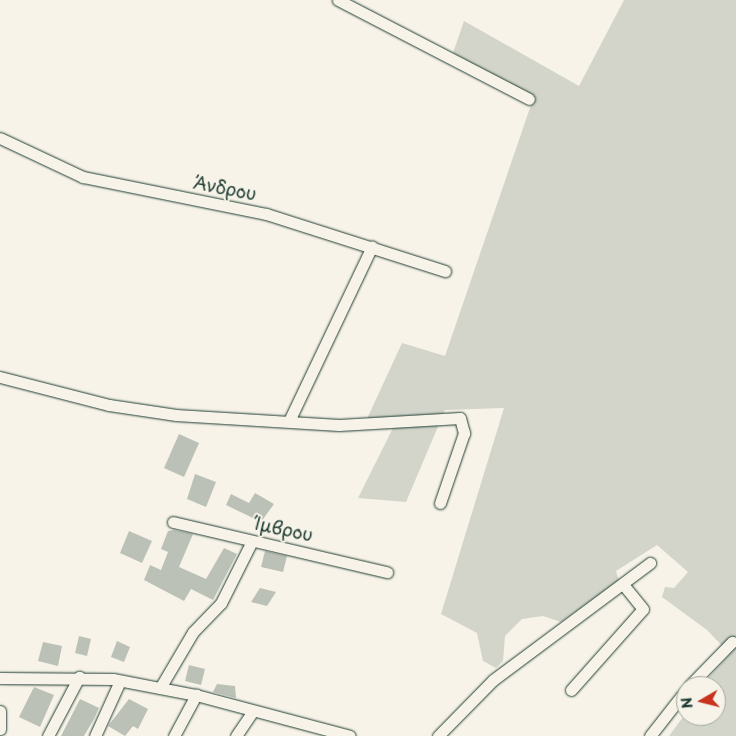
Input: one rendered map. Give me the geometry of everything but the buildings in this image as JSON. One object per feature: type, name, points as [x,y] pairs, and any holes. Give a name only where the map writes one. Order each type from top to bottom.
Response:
[{"type":"street","points":[[338,0],[529,99]]},
{"type":"street","name":"Άνδρου","points":[[0,138],[83,177],[266,214],[372,246],[445,271]]},
{"type":"street","points":[[290,419],[372,246]]},
{"type":"street","points":[[0,377],[110,405],[176,415],[290,419],[339,425],[460,418],[465,428],[440,503]]},
{"type":"street","name":"Ίμβρου","points":[[173,522],[387,572]]},
{"type":"street","points":[[160,688],[193,632],[221,603],[252,541]]},
{"type":"street","points":[[438,736],[493,680],[650,562]]},
{"type":"street","points":[[571,690],[643,609],[623,584]]},
{"type":"street","points":[[699,676],[732,642]]},
{"type":"street","points":[[0,678],[79,677],[120,681],[196,695],[252,712],[350,736]]},
{"type":"street","points":[[48,736],[79,677]]},
{"type":"street","points":[[95,736],[120,681]]},
{"type":"street","points":[[174,736],[196,695]]},
{"type":"street","points":[[650,736],[676,703]]},
{"type":"street","points":[[0,711],[0,729]]},
{"type":"street","points":[[236,736],[252,712]]},
{"type":"shaded area","points":[[624,0],[736,0],[736,736],[669,736],[676,726],[726,726],[726,676],[710,676],[730,654],[707,630],[662,597],[665,587],[674,588],[688,572],[657,545],[616,571],[619,581],[561,622],[543,616],[522,619],[505,636],[503,661],[496,668],[483,661],[477,633],[441,614],[504,408],[445,410],[406,502],[358,498],[397,420],[366,421],[402,343],[445,356],[533,99],[453,53],[464,21],[579,86]]}]
